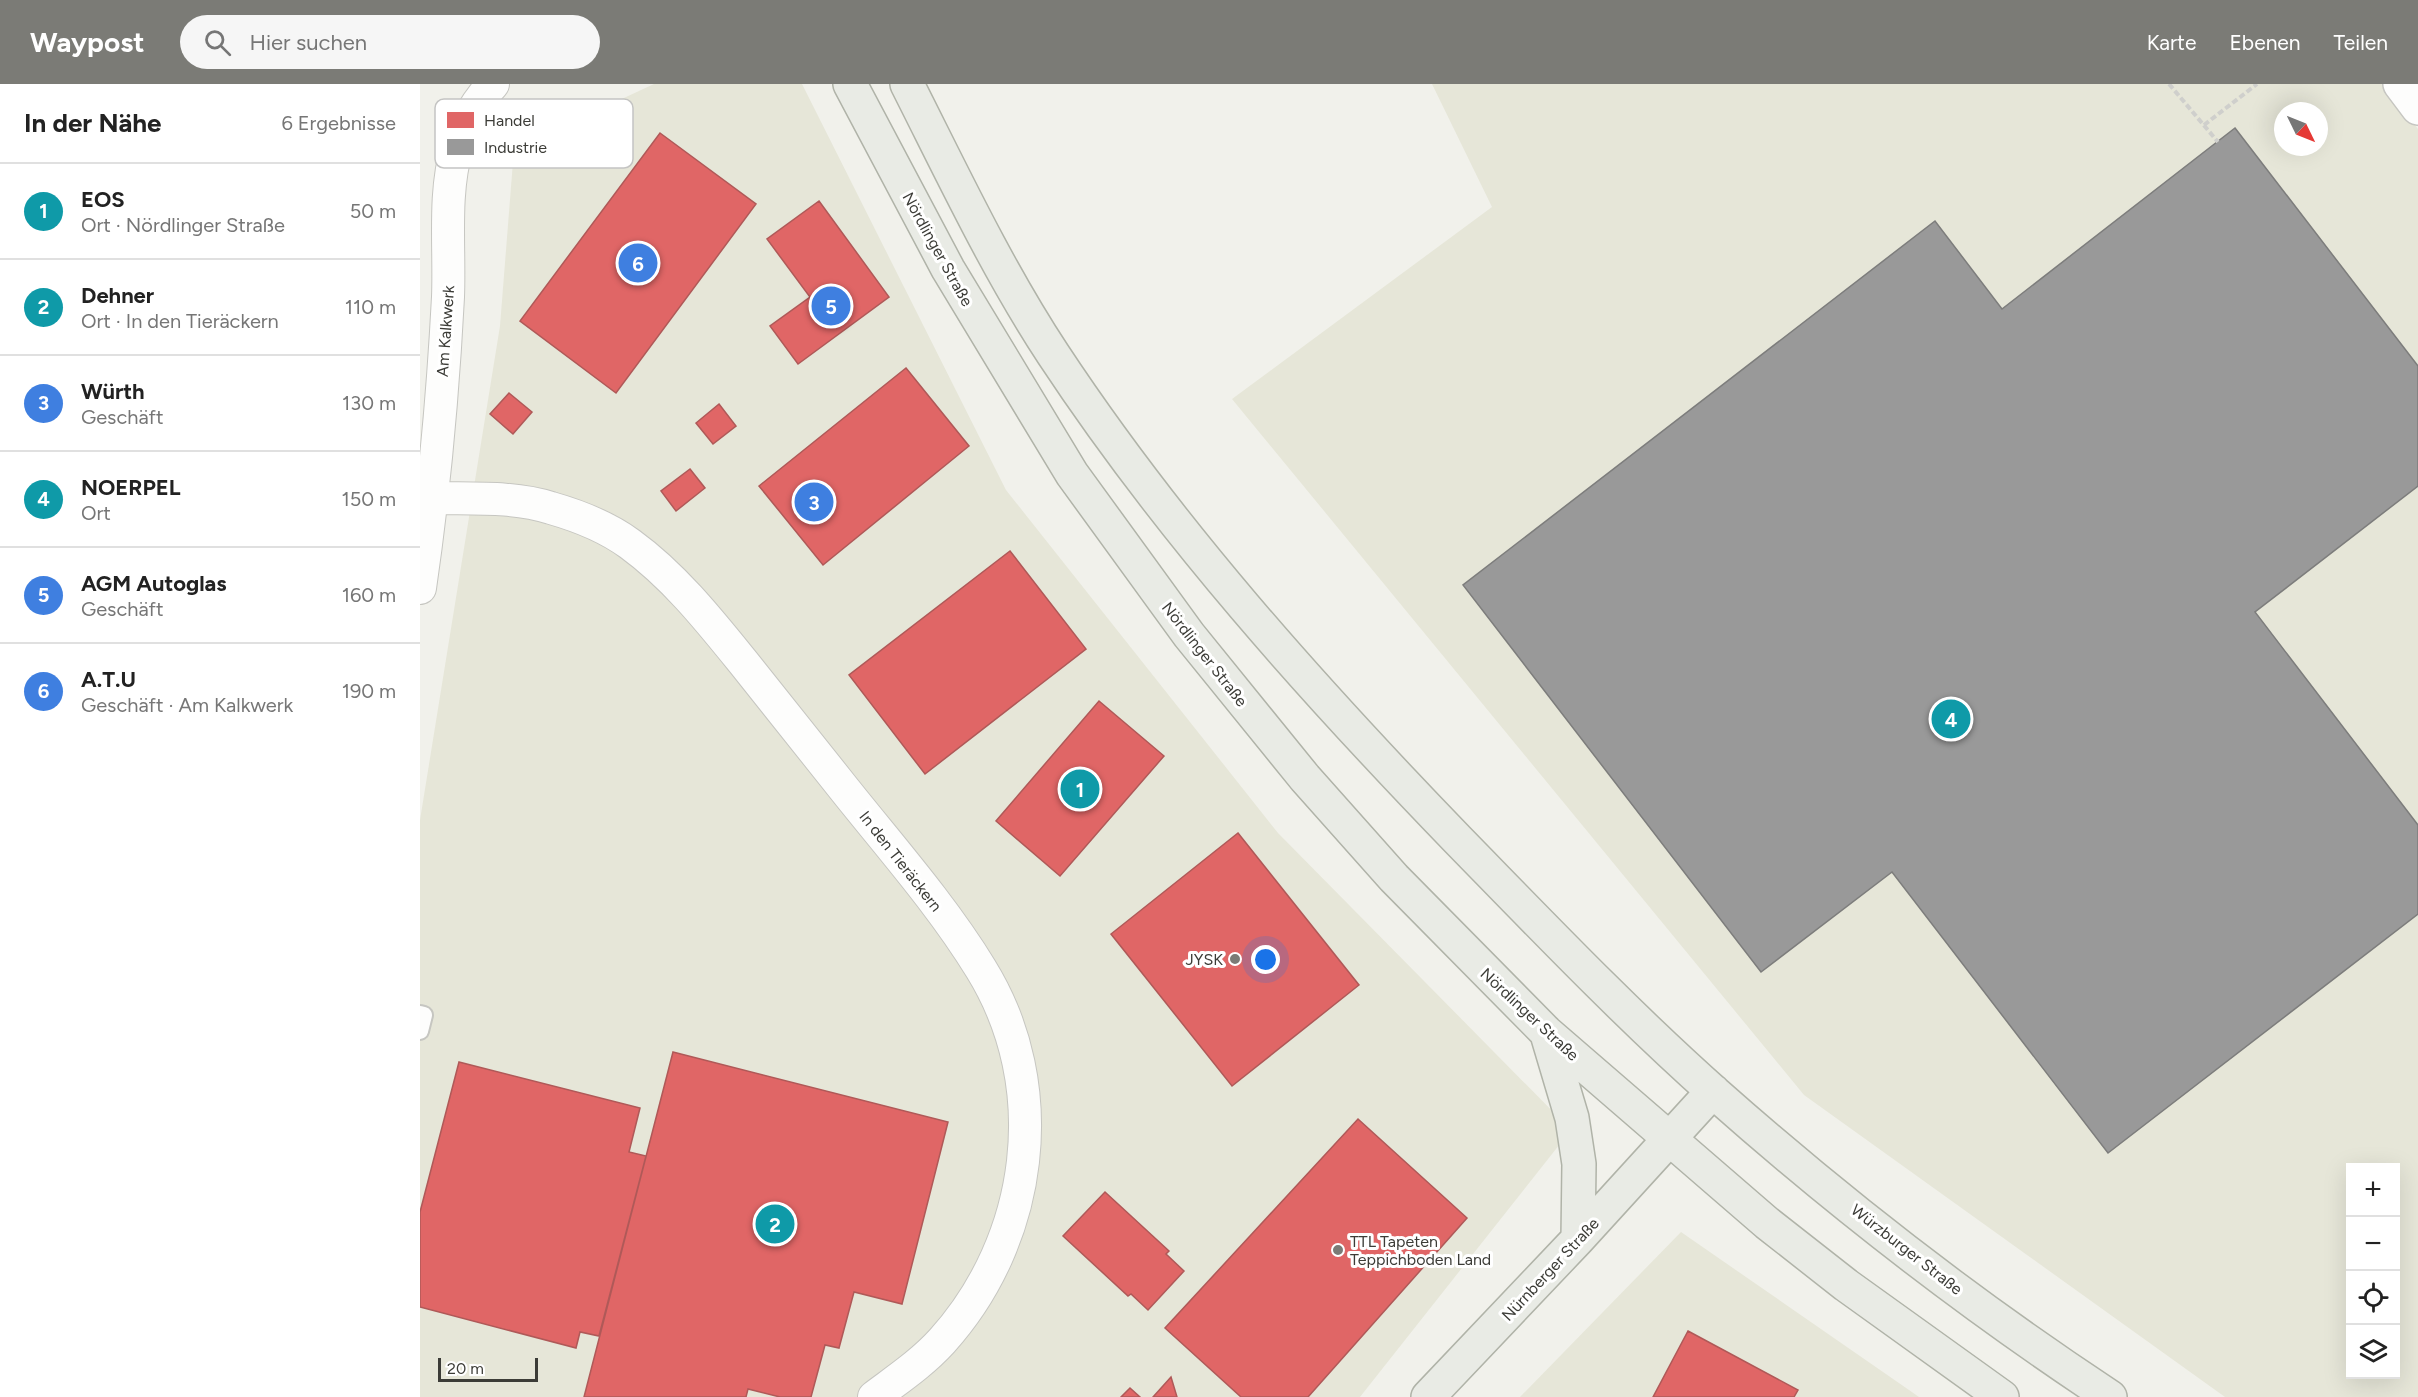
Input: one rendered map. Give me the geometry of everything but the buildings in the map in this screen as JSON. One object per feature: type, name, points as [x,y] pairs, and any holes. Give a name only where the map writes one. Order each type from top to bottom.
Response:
[{"type":"main road","name":"Nördlinger Straße","points":[[850,84],[948,269],[1047,435],[1072,474],[1189,636],[1305,778],[1394,878],[1546,1032],[1669,1139]]},
{"type":"main road","points":[[907,84],[981,230],[1052,352],[1130,463],[1188,539],[1375,754],[1545,929],[1713,1091]]},
{"type":"main road","points":[[1546,1032],[1572,1118],[1579,1164],[1578,1239]]},
{"type":"main road","name":"Nürnberger Straße","points":[[1428,1397],[1578,1239],[1713,1091]]},
{"type":"main road","name":"Würzburger Straße","points":[[1713,1091],[1783,1152],[1920,1261],[2110,1397]]},
{"type":"main road","points":[[1669,1139],[1767,1223],[1846,1285],[2002,1397]]},
{"type":"street","name":"Am Kalkwerk","points":[[483,99],[493,84]]},
{"type":"street","points":[[2400,84],[2418,108]]},
{"type":"street","name":"Am Kalkwerk","points":[[420,588],[433,498],[448,296],[450,178],[452,168]]},
{"type":"street","name":"In den Tieräckern","points":[[433,498],[514,500],[548,507],[603,528],[629,543],[656,565],[714,627],[757,680],[938,908],[983,971],[1012,1042],[1021,1081],[1025,1149],[1022,1183],[999,1256],[964,1313],[925,1358],[874,1397]]},
{"type":"lane","points":[[420,1014],[424,1015],[420,1031]]},
{"type":"path","points":[[2169,84],[2218,142]]},
{"type":"path","points":[[2204,125],[2257,84]]},
{"type":"shaded area","points":[[654,84],[802,84],[1006,490],[1278,833],[1571,1130],[1360,1397],[420,1397],[420,820],[500,326],[512,168],[633,168],[633,99],[622,99]]},
{"type":"shaded area","points":[[1432,84],[2384,84],[2418,129],[2418,1397],[2225,1397],[1804,1095],[1232,399],[1492,207]]},
{"type":"shaded area","points":[[1681,1232],[1909,1390],[1919,1397],[1520,1397]]},
{"type":"place","name":"A.T.U","points":[[638,263]]},
{"type":"place","name":"AGM Autoglas","points":[[831,306]]},
{"type":"place","name":"Würth","points":[[814,502]]},
{"type":"place","name":"NOERPEL","points":[[1951,719]]},
{"type":"place","name":"EOS","points":[[1080,789]]},
{"type":"place","name":"JYSK","points":[[1235,959]]},
{"type":"place","name":"Dehner","points":[[775,1224]]},
{"type":"place","name":"TTL Tapeten Teppichboden Land","points":[[1338,1250]]}]
